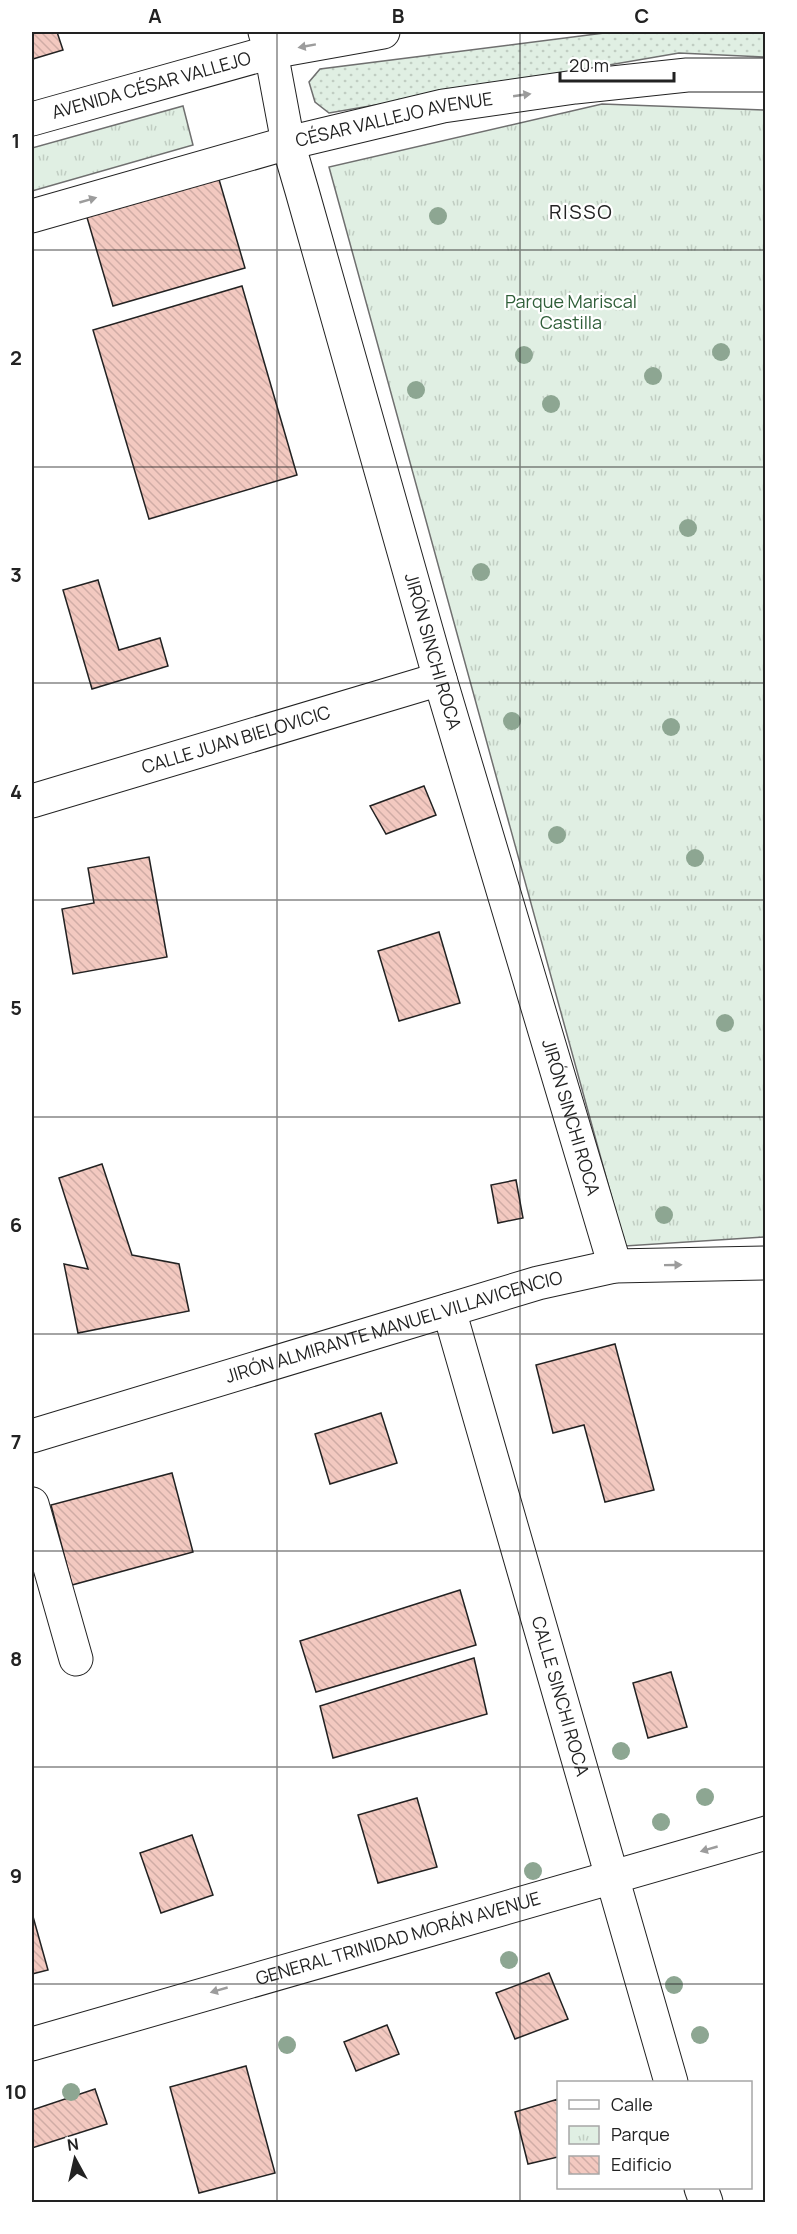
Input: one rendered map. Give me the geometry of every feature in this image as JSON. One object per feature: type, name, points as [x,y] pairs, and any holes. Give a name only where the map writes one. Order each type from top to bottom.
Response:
[{"type":"street","points":[[268,42],[383,32]]},
{"type":"street","name":"AVENIDA CÉSAR VALLEJO","points":[[32,119],[268,42]]},
{"type":"street","name":"JIRÓN SINCHI ROCA","points":[[268,42],[288,143],[440,679],[615,1266]]},
{"type":"street","name":"CÉSAR VALLEJO AVENUE","points":[[32,216],[288,143],[443,106],[687,75],[765,75]]},
{"type":"street","name":"CALLE JUAN BIELOVICIC","points":[[32,801],[440,679]]},
{"type":"street","name":"JIRÓN ALMIRANTE MANUEL VILLAVICENCIO","points":[[32,1436],[538,1283],[615,1266],[765,1263]]},
{"type":"street","name":"CALLE SINCHI ROCA","points":[[449,1310],[671,2081]]},
{"type":"street","points":[[32,1504],[76,1659]]},
{"type":"street","name":"GENERAL TRINIDAD MORÁN AVENUE","points":[[32,2044],[765,1833]]},
{"type":"green space","points":[[612,32],[765,32],[765,57],[679,53],[329,113],[315,102],[309,82],[320,69]]},
{"type":"green space","name":"Parque Mariscal Castilla","points":[[602,104],[765,110],[765,1237],[625,1246],[329,167]]},
{"type":"green space","points":[[183,106],[193,145],[32,191],[32,148]]},
{"type":"building","points":[[32,32],[57,32],[63,50],[33,59]]},
{"type":"building","points":[[218,176],[245,268],[113,306],[86,214]]},
{"type":"building","points":[[242,286],[297,475],[149,519],[93,330]]},
{"type":"building","points":[[98,580],[119,650],[160,638],[168,666],[92,689],[63,590]]},
{"type":"building","points":[[424,786],[436,815],[386,834],[370,806]]},
{"type":"building","points":[[149,857],[167,957],[73,974],[62,909],[94,903],[88,868]]},
{"type":"building","points":[[439,932],[460,1003],[399,1021],[378,951]]},
{"type":"building","points":[[102,1164],[132,1255],[179,1264],[189,1311],[78,1333],[64,1264],[88,1269],[59,1178]]},
{"type":"building","points":[[516,1180],[523,1218],[498,1223],[491,1185]]},
{"type":"building","points":[[615,1344],[654,1490],[605,1502],[584,1425],[553,1433],[536,1365]]},
{"type":"building","points":[[381,1413],[397,1463],[330,1484],[315,1434]]},
{"type":"building","points":[[172,1473],[193,1552],[72,1585],[51,1505]]},
{"type":"building","points":[[460,1590],[476,1645],[316,1692],[300,1641]]},
{"type":"building","points":[[474,1658],[487,1714],[333,1758],[320,1706]]},
{"type":"building","points":[[671,1672],[687,1727],[648,1738],[633,1683]]},
{"type":"building","points":[[417,1798],[437,1867],[378,1883],[358,1815]]},
{"type":"building","points":[[192,1835],[213,1895],[161,1913],[140,1853]]},
{"type":"building","points":[[32,1913],[48,1970],[32,1974]]},
{"type":"building","points":[[549,1973],[568,2019],[515,2039],[496,1993]]},
{"type":"building","points":[[387,2025],[399,2054],[356,2071],[344,2042]]},
{"type":"building","points":[[246,2066],[275,2173],[199,2193],[170,2087]]},
{"type":"building","points":[[95,2089],[107,2124],[32,2148],[32,2110]]},
{"type":"building","points":[[557,2099],[557,2157],[528,2164],[515,2112]]},
{"type":"district","name":"RISSO","points":[[581,212]]}]
